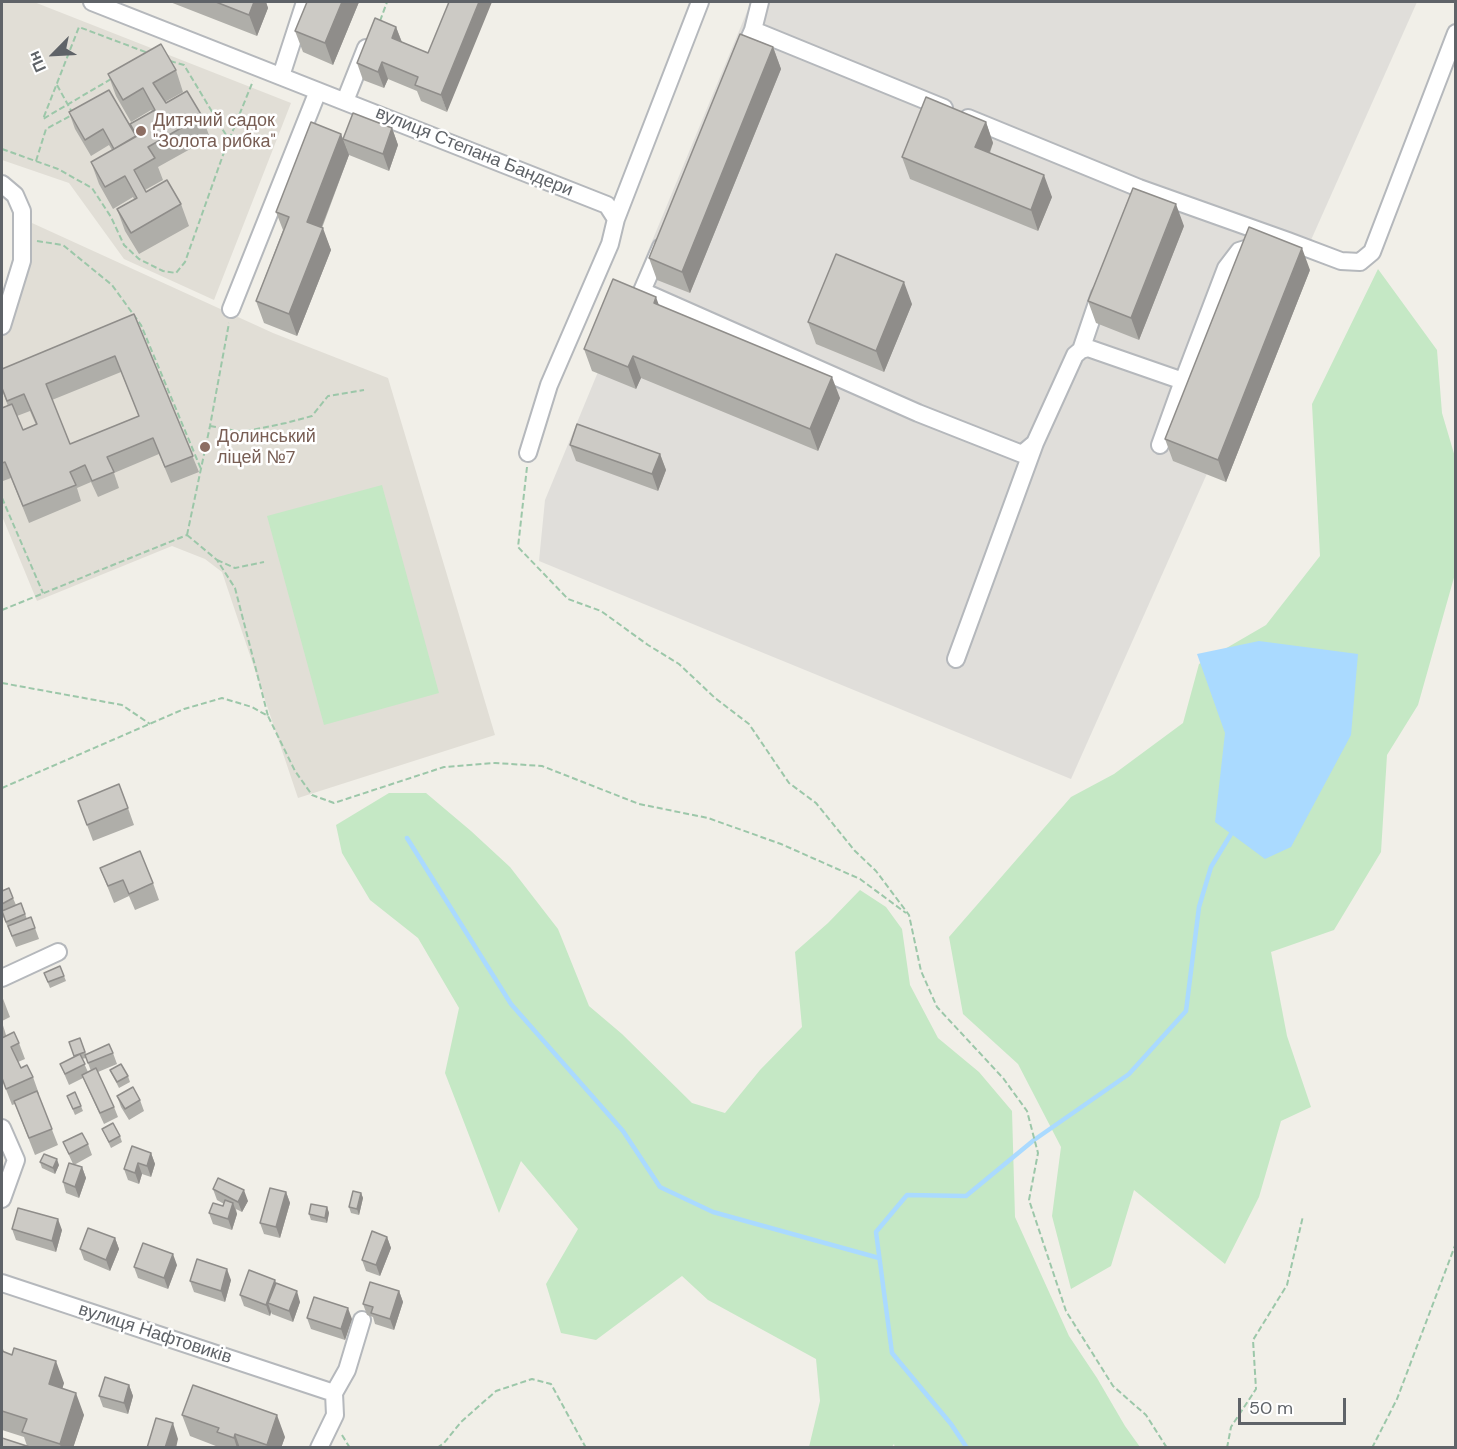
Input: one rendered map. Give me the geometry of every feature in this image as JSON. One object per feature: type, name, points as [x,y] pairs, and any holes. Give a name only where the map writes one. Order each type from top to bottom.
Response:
[{"type":"street","name":"вулиця Степана Бандери","points":[[92,2],[607,205],[615,219]]},
{"type":"street","points":[[281,76],[305,2]]},
{"type":"street","points":[[528,453],[549,385],[610,244],[615,219],[700,2]]},
{"type":"street","points":[[735,73],[753,30],[760,2]]},
{"type":"street","points":[[345,102],[364,51],[376,29]]},
{"type":"street","points":[[753,30],[1139,188],[1341,261],[1360,262],[1372,252],[1455,33]]},
{"type":"street","points":[[231,309],[318,91]]},
{"type":"street","points":[[2,184],[15,195],[22,212],[22,261],[2,326]]},
{"type":"street","points":[[1131,207],[1139,188]]},
{"type":"street","points":[[665,237],[642,291],[918,413],[1022,454],[1035,443]]},
{"type":"street","points":[[1160,444],[1226,268],[1239,251],[1268,242],[1288,241]]},
{"type":"street","points":[[1081,350],[1104,282]]},
{"type":"street","points":[[956,659],[1035,443],[1075,355],[1088,348],[1183,381]]},
{"type":"street","points":[[2,978],[58,952]]},
{"type":"street","points":[[2,1128],[16,1160],[2,1199]]},
{"type":"street","name":"вулиця Нафтовиків","points":[[2,1283],[334,1392]]},
{"type":"street","points":[[319,1448],[335,1415],[334,1392],[347,1370],[362,1320]]},
{"type":"path","points":[[376,29],[387,2]]},
{"type":"path","points":[[115,77],[43,119],[79,27],[153,55],[144,60]]},
{"type":"path","points":[[165,59],[184,65],[229,140]]},
{"type":"path","points":[[2,149],[58,169],[92,188],[111,217],[124,244],[139,259],[163,271],[176,273],[185,261],[229,140],[259,68]]},
{"type":"path","points":[[36,161],[46,129],[73,114],[57,85]]},
{"type":"path","points":[[22,239],[63,245],[112,285],[141,325],[201,469]]},
{"type":"path","points":[[187,535],[231,309]]},
{"type":"path","points":[[210,426],[242,432],[286,423],[312,416],[328,396],[364,390]]},
{"type":"path","points":[[528,453],[518,547],[567,599],[601,611],[679,664],[715,698],[749,724],[789,783],[816,803],[855,851],[876,871],[909,915],[921,971],[937,1007],[1003,1078],[1027,1111],[1038,1153],[1029,1200],[1066,1311],[1113,1386],[1146,1415],[1167,1448]]},
{"type":"path","points":[[2,498],[43,593]]},
{"type":"path","points":[[187,535],[216,560],[235,588],[268,716],[279,734],[295,771],[312,795],[334,803],[444,767],[495,763],[542,766],[639,804],[708,818],[782,844],[860,879],[909,915]]},
{"type":"path","points":[[2,610],[187,535]]},
{"type":"path","points":[[216,560],[235,568],[264,562]]},
{"type":"path","points":[[2,683],[122,705],[150,724]]},
{"type":"path","points":[[2,788],[184,709],[222,698],[252,707],[268,716]]},
{"type":"path","points":[[1227,1448],[1231,1427],[1256,1389],[1253,1340],[1287,1285],[1303,1216]]},
{"type":"path","points":[[1372,1448],[1397,1399],[1455,1243]]},
{"type":"path","points":[[436,1448],[444,1443],[461,1422],[496,1391],[532,1378],[551,1384],[586,1448]]},
{"type":"shaded area","name":"Дитячий садок \"Золота рибка\"","points":[[2,2],[34,2],[291,103],[214,300],[124,259],[69,183],[2,160]]},
{"type":"shaded area","points":[[751,2],[1417,2],[1071,779],[539,561],[545,500]]},
{"type":"shaded area","name":"Долинський ліцей №7","points":[[32,223],[273,333],[388,378],[495,735],[298,798],[222,572],[205,559],[172,546],[37,601],[2,516],[2,317],[16,264]]},
{"type":"green space","points":[[1378,269],[1437,350],[1442,413],[1455,457],[1455,574],[1418,705],[1387,755],[1381,852],[1334,930],[1271,952],[1287,1036],[1311,1107],[1281,1121],[1259,1197],[1225,1264],[1134,1190],[1111,1266],[1071,1289],[1052,1216],[1061,1147],[1018,1064],[963,1014],[949,937],[1071,797],[1114,774],[1183,723],[1199,664],[1266,625],[1320,556],[1312,404]]},
{"type":"green space","points":[[382,485],[439,693],[324,725],[267,516]]},
{"type":"green space","points":[[389,793],[426,793],[510,867],[558,929],[589,1006],[622,1034],[692,1103],[725,1113],[760,1070],[802,1027],[795,952],[860,890],[886,907],[902,929],[910,985],[938,1038],[979,1072],[1012,1111],[1015,1217],[1069,1336],[1140,1447],[895,1448],[894,1444],[891,1448],[809,1447],[820,1401],[816,1359],[708,1300],[682,1276],[596,1340],[561,1333],[546,1284],[578,1229],[521,1161],[499,1213],[445,1073],[459,1008],[418,938],[370,900],[342,853],[336,825]]},
{"type":"water","points":[[1259,641],[1358,654],[1351,735],[1291,847],[1265,859],[1215,822],[1225,733],[1197,654]]},
{"type":"building","points":[[216,2],[254,2],[249,15]]},
{"type":"building","points":[[307,2],[342,2],[325,43],[295,31]]},
{"type":"building","points":[[449,2],[479,2],[441,95],[415,85],[418,77],[382,62],[378,72],[357,63],[375,18],[396,27],[392,38],[428,53]]},
{"type":"building","points":[[740,34],[773,47],[682,272],[649,258]]},
{"type":"building","points":[[161,44],[176,70],[153,83],[166,103],[187,91],[202,116],[148,147],[155,158],[134,170],[146,192],[167,180],[181,204],[131,233],[117,209],[137,198],[125,176],[105,187],[91,162],[137,136],[130,124],[155,110],[143,88],[123,100],[108,74]]},
{"type":"building","points":[[109,90],[136,136],[114,149],[103,129],[85,140],[69,112]]},
{"type":"building","points":[[926,97],[986,122],[975,147],[1044,175],[1031,210],[902,157]]},
{"type":"building","points":[[353,113],[392,128],[383,154],[343,139]]},
{"type":"building","points":[[311,122],[341,134],[307,222],[323,228],[289,314],[256,301],[289,217],[276,212]]},
{"type":"building","points":[[1133,188],[1176,204],[1131,318],[1088,301]]},
{"type":"building","points":[[1249,227],[1302,248],[1218,460],[1165,439]]},
{"type":"building","points":[[836,254],[904,282],[876,351],[808,322]]},
{"type":"building","points":[[613,279],[656,297],[654,303],[832,377],[810,429],[633,356],[628,367],[584,349]]},
{"type":"building","points":[[134,314],[193,456],[165,467],[153,438],[107,457],[114,472],[92,481],[85,465],[70,472],[76,485],[23,506],[5,462],[2,463],[2,408],[12,404],[23,430],[37,424],[24,394],[7,401],[2,388],[2,369]],"holes":[[[115,356],[139,416],[70,444],[46,384]]]},
{"type":"building","points":[[577,424],[660,454],[652,474],[570,445]]},
{"type":"building","points":[[119,784],[128,808],[87,825],[78,801]]},
{"type":"building","points":[[140,851],[153,883],[129,894],[123,880],[108,886],[100,868]]},
{"type":"building","points":[[9,888],[13,898],[2,904],[2,891]]},
{"type":"building","points":[[21,903],[25,914],[6,922],[2,911]]},
{"type":"building","points":[[31,917],[35,928],[12,936],[8,926]]},
{"type":"building","points":[[60,966],[64,976],[48,982],[44,973]]},
{"type":"building","points":[[14,1032],[19,1043],[11,1047],[21,1068],[27,1065],[33,1077],[6,1089],[2,1078],[2,1038]]},
{"type":"building","points":[[80,1038],[85,1052],[74,1056],[69,1042]]},
{"type":"building","points":[[109,1044],[113,1053],[88,1063],[85,1055]]},
{"type":"building","points":[[80,1054],[85,1064],[65,1074],[60,1064]]},
{"type":"building","points":[[121,1064],[128,1076],[117,1082],[110,1070]]},
{"type":"building","points":[[96,1068],[114,1107],[100,1113],[82,1075]]},
{"type":"building","points":[[133,1087],[140,1100],[125,1109],[117,1096]]},
{"type":"building","points":[[37,1091],[52,1129],[29,1138],[14,1101]]},
{"type":"building","points":[[75,1092],[81,1106],[73,1109],[67,1096]]},
{"type":"building","points":[[113,1123],[120,1136],[109,1142],[102,1129]]},
{"type":"building","points":[[82,1133],[88,1144],[69,1154],[63,1142]]},
{"type":"building","points":[[132,1146],[151,1153],[147,1166],[138,1163],[135,1173],[124,1169]]},
{"type":"building","points":[[44,1154],[57,1159],[53,1168],[40,1162]]},
{"type":"building","points":[[69,1163],[82,1167],[75,1187],[63,1182]]},
{"type":"building","points":[[218,1178],[244,1190],[238,1202],[213,1189]]},
{"type":"building","points":[[270,1188],[286,1192],[276,1227],[260,1223]]},
{"type":"building","points":[[353,1191],[361,1193],[357,1209],[349,1207]]},
{"type":"building","points":[[225,1200],[233,1203],[228,1219],[209,1213],[213,1203],[223,1206]]},
{"type":"building","points":[[311,1204],[327,1207],[325,1218],[309,1214]]},
{"type":"building","points":[[18,1208],[58,1219],[52,1241],[12,1229]]},
{"type":"building","points":[[88,1228],[115,1238],[106,1260],[80,1249]]},
{"type":"building","points":[[372,1231],[387,1237],[376,1265],[362,1260]]},
{"type":"building","points":[[143,1243],[173,1254],[164,1278],[134,1267]]},
{"type":"building","points":[[197,1259],[227,1269],[221,1291],[190,1281]]},
{"type":"building","points":[[249,1270],[275,1280],[266,1305],[240,1295]]},
{"type":"building","points":[[370,1282],[399,1291],[390,1319],[371,1313],[373,1307],[363,1304]]},
{"type":"building","points":[[276,1283],[297,1291],[289,1311],[268,1303]]},
{"type":"building","points":[[314,1297],[348,1308],[341,1329],[307,1318]]},
{"type":"building","points":[[14,1348],[56,1361],[49,1384],[76,1393],[60,1444],[22,1432],[27,1419],[2,1411],[2,1351],[12,1355]]},
{"type":"building","points":[[105,1377],[129,1385],[124,1403],[99,1396]]},
{"type":"building","points":[[193,1385],[277,1415],[267,1445],[235,1434],[234,1438],[217,1432],[219,1428],[182,1415]]},
{"type":"building","points":[[156,1418],[173,1423],[165,1448],[147,1448]]},
{"type":"building","points":[[2,1438],[33,1448],[2,1448]]},
{"type":"waterway","points":[[967,1448],[951,1424],[892,1353],[876,1232],[907,1195],[966,1196],[1034,1140],[1129,1074],[1186,1011],[1199,907],[1211,867],[1231,834]]},
{"type":"waterway","points":[[407,838],[511,1004],[623,1131],[660,1187],[713,1212],[879,1258]]},
{"type":"place","name":"Дитячий садок \"Золота рибка\"","points":[[141,131]]},
{"type":"place","name":"Долинський ліцей №7","points":[[205,447]]}]
